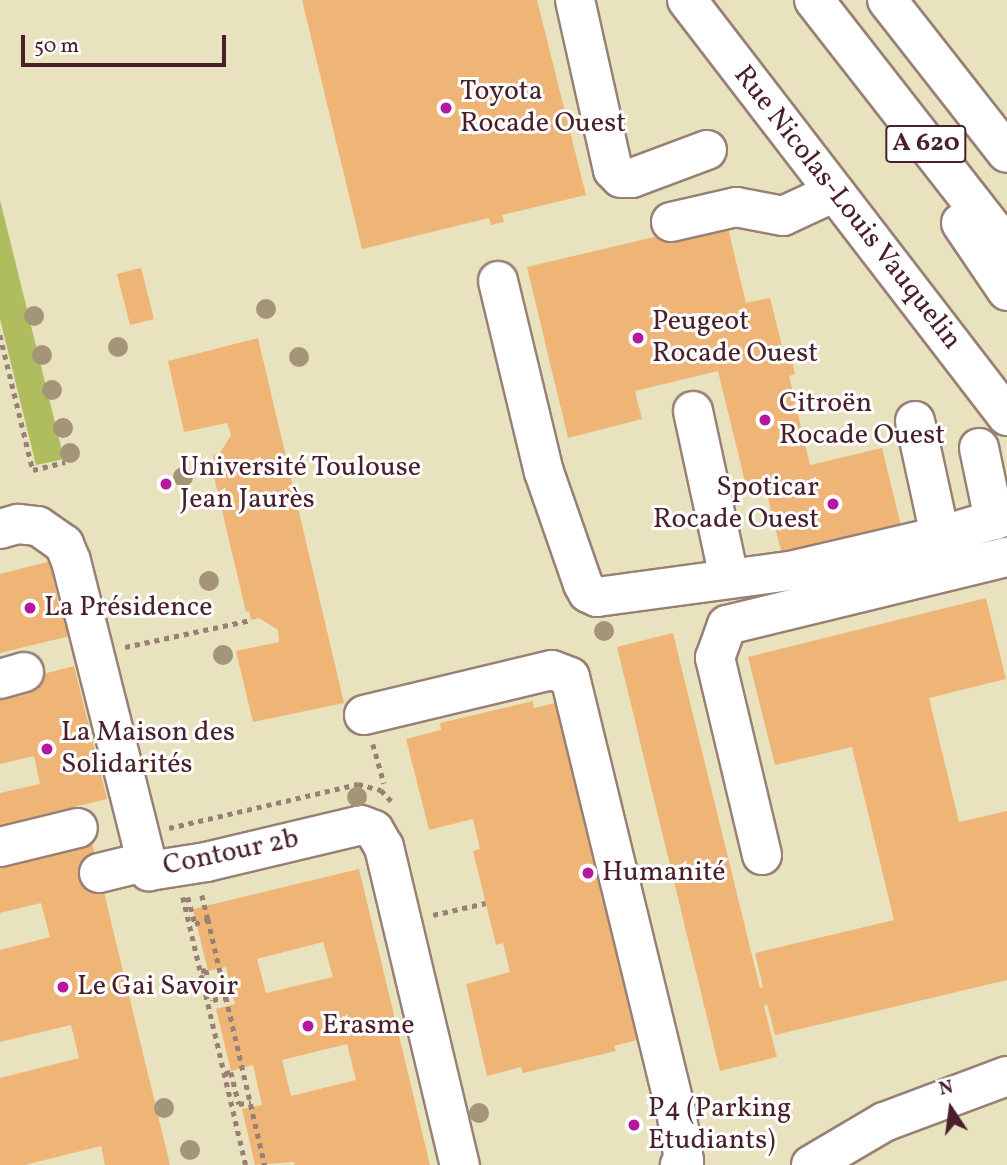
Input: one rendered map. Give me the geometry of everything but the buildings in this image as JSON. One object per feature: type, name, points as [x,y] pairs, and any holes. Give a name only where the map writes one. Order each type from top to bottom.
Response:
[{"type":"main road","points":[[575,0],[613,170],[621,178],[632,178],[707,150]]},
{"type":"main road","name":"Rue Nicolas-Louis Vauquelin","points":[[687,0],[1007,416]]},
{"type":"main road","name":"A 620","points":[[814,0],[1007,247]]},
{"type":"main road","name":"A 620","points":[[887,0],[1007,153]]},
{"type":"main road","points":[[846,41],[1007,291]]},
{"type":"main road","points":[[671,222],[736,207],[783,216],[835,192]]},
{"type":"main road","points":[[498,281],[544,472],[588,593],[597,597],[790,571],[940,536],[1001,518],[979,448]]},
{"type":"main road","points":[[693,411],[729,578]]},
{"type":"main road","points":[[915,421],[940,536]]},
{"type":"main road","name":"Contour 2b","points":[[0,529],[18,524],[38,526],[53,533],[64,544],[71,561],[144,862],[149,871],[184,866],[361,825],[374,830],[384,847],[460,1165]]},
{"type":"main road","points":[[762,855],[715,657],[727,625],[1007,557]]},
{"type":"main road","points":[[364,715],[552,670],[570,677],[676,1111],[684,1161],[680,1165]]},
{"type":"main road","points":[[0,848],[78,828]]},
{"type":"main road","points":[[99,873],[144,862]]},
{"type":"main road","points":[[811,1165],[884,1122],[1007,1076]]},
{"type":"path","points":[[0,335],[33,470],[65,462]]},
{"type":"path","points":[[94,656],[197,629],[251,620]]},
{"type":"path","points":[[180,884],[246,1165]]},
{"type":"path","points":[[429,916],[486,903]]},
{"type":"path","points":[[193,918],[195,924],[208,919],[265,1165]]},
{"type":"path","points":[[201,971],[206,970],[213,1000],[227,997]]},
{"type":"path","points":[[225,1073],[231,1072],[239,1104],[251,1102]]},
{"type":"green space","points":[[0,200],[64,459],[36,465],[0,319]]},
{"type":"place","name":"Toyota Rocade Ouest","points":[[446,108]]},
{"type":"place","name":"Peugeot Rocade Ouest","points":[[638,338]]},
{"type":"place","name":"Citroën Rocade Ouest","points":[[765,420]]},
{"type":"place","name":"Université Toulouse Jean Jaurès","points":[[166,484]]},
{"type":"place","name":"Spoticar Rocade Ouest","points":[[833,504]]},
{"type":"place","name":"La Présidence","points":[[30,608]]},
{"type":"place","name":"La Maison des Solidarités","points":[[47,749]]},
{"type":"place","name":"Humanité","points":[[588,873]]},
{"type":"place","name":"Le Gai Savoir","points":[[63,987]]},
{"type":"place","name":"Erasme","points":[[308,1026]]},
{"type":"place","name":"P4 (Parking Etudiants)","points":[[634,1125]]}]
